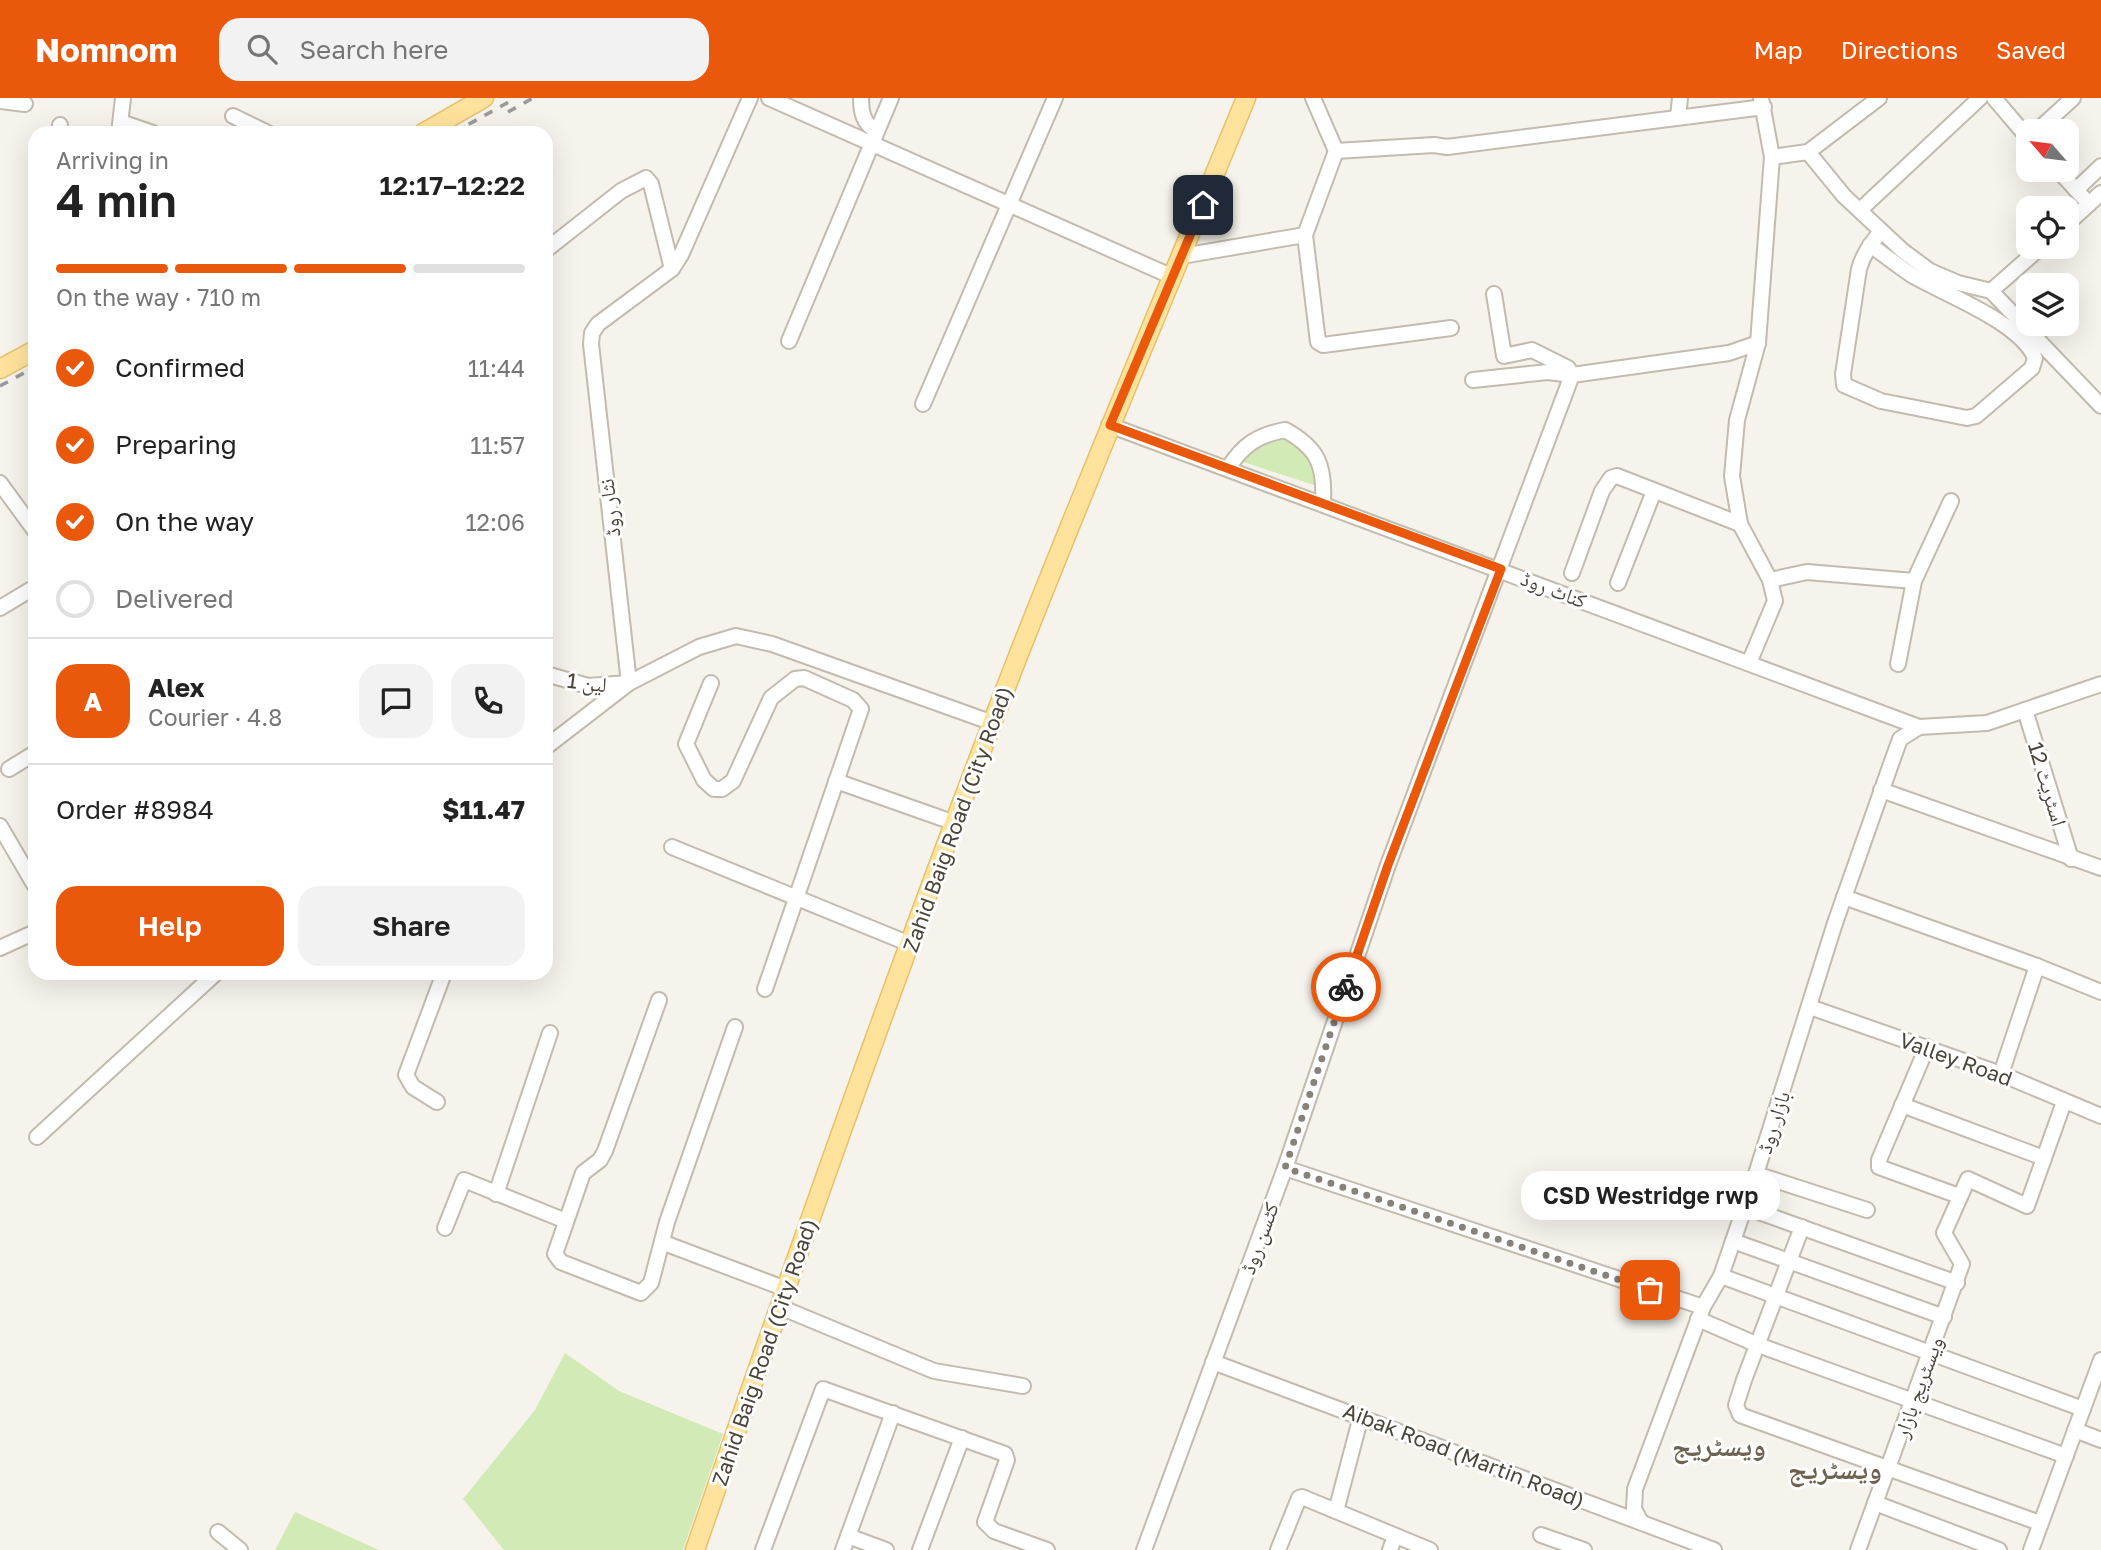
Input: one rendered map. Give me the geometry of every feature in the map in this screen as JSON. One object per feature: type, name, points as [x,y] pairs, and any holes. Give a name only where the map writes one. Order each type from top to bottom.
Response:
[{"type":"main road","points":[[435,126],[484,98]]},
{"type":"main road","name":"Zahid Baig Road (City Road)","points":[[695,1550],[786,1289],[955,823],[1110,425],[1182,256],[1244,99]]},
{"type":"main road","points":[[0,369],[28,353]]},
{"type":"street","points":[[120,126],[123,98]]},
{"type":"street","points":[[672,269],[681,255],[750,98]]},
{"type":"street","points":[[769,98],[874,137],[1008,205],[1173,276]]},
{"type":"street","points":[[861,98],[861,111],[874,137]]},
{"type":"street","points":[[789,341],[891,98]]},
{"type":"street","points":[[923,404],[1055,98]]},
{"type":"street","points":[[1313,98],[1336,151],[1305,235],[1318,342],[1324,345],[1451,328]]},
{"type":"street","points":[[1678,117],[1680,98]]},
{"type":"street","points":[[1860,210],[1980,98]]},
{"type":"street","points":[[1994,98],[2016,124]]},
{"type":"street","points":[[2051,119],[2073,98]]},
{"type":"street","points":[[1772,157],[1808,152],[1874,99]]},
{"type":"street","points":[[0,101],[25,104]]},
{"type":"street","points":[[1336,151],[1434,145],[1447,147],[1678,117],[1763,103],[1772,157],[1758,344],[1733,449],[1732,476],[1740,524],[1770,580],[1775,601],[1749,663]]},
{"type":"street","points":[[233,116],[254,126]]},
{"type":"street","points":[[1808,152],[1844,197],[1930,271],[1958,283],[1991,291],[2101,406]]},
{"type":"street","points":[[2077,190],[2101,166]]},
{"type":"street","points":[[553,244],[621,191],[646,178],[651,184],[672,269]]},
{"type":"street","points":[[2069,182],[2089,204]]},
{"type":"street","points":[[2079,213],[2101,192]]},
{"type":"street","points":[[1870,244],[1911,275],[1995,318],[2030,350],[2035,358],[2032,368],[1976,416],[1967,418],[1881,401],[1844,385],[1844,364],[1859,269],[1870,244],[1881,231]]},
{"type":"street","points":[[1182,256],[1305,235]]},
{"type":"street","points":[[1991,291],[2027,259]]},
{"type":"street","name":"نثار روڈ","points":[[629,683],[591,344],[592,333],[598,324],[672,269]]},
{"type":"street","points":[[1494,294],[1504,356],[1532,350],[1567,368],[1572,375]]},
{"type":"street","points":[[1473,380],[1548,372],[1572,375],[1729,353],[1758,344]]},
{"type":"street","name":"کٹسن روڈ","points":[[1144,1550],[1285,1168],[1388,865],[1572,375]]},
{"type":"street","name":"کناٹ روڈ","points":[[1110,425],[1229,467],[1919,727]]},
{"type":"street","points":[[1229,467],[1243,446],[1269,433],[1284,430],[1312,447],[1322,470],[1323,503]]},
{"type":"street","points":[[1572,573],[1606,481],[1618,476],[1740,524]]},
{"type":"street","points":[[0,483],[28,521]]},
{"type":"street","points":[[1618,583],[1654,491]]},
{"type":"street","points":[[1898,664],[1914,581],[1951,501]]},
{"type":"street","points":[[1770,580],[1807,572],[1914,581]]},
{"type":"street","points":[[0,608],[28,591]]},
{"type":"street","points":[[553,742],[629,683],[699,647],[736,636],[772,644],[993,723]]},
{"type":"street","name":"لین 1","points":[[553,676],[588,686],[629,683]]},
{"type":"street","points":[[710,683],[686,744],[709,787],[722,789],[733,781],[771,698],[789,683],[804,678],[853,700],[861,709],[765,989]]},
{"type":"street","points":[[1919,727],[1987,723],[2101,684]]},
{"type":"street","name":"اسٹریٹ 12","points":[[2025,710],[2071,859]]},
{"type":"street","name":"بازار روڈ","points":[[1640,1520],[1634,1509],[1635,1489],[1700,1313],[1720,1276],[1733,1241],[1844,897],[1900,739],[1919,727]]},
{"type":"street","points":[[9,769],[28,757]]},
{"type":"street","points":[[836,781],[955,823]]},
{"type":"street","points":[[1881,790],[2101,868]]},
{"type":"street","points":[[0,825],[28,874]]},
{"type":"street","points":[[672,847],[796,900],[911,944]]},
{"type":"street","points":[[0,857],[14,850]]},
{"type":"street","points":[[1844,897],[2037,966],[2101,992]]},
{"type":"street","points":[[0,948],[28,935]]},
{"type":"street","points":[[2001,1073],[2037,966]]},
{"type":"street","points":[[37,1137],[208,980]]},
{"type":"street","points":[[437,1102],[413,1087],[406,1075],[441,980]]},
{"type":"street","points":[[659,1000],[605,1151],[600,1160],[583,1173],[557,1244],[556,1259],[641,1293],[647,1290],[651,1283],[664,1243],[667,1222],[735,1027]]},
{"type":"street","name":"Valley Road","points":[[1810,1007],[2001,1073],[2101,1116]]},
{"type":"street","points":[[496,1194],[550,1032]]},
{"type":"street","points":[[1927,1047],[1879,1167],[1959,1196],[1968,1179],[2027,1206],[2064,1102]]},
{"type":"street","points":[[1902,1105],[2044,1158]]},
{"type":"street","points":[[1285,1168],[1700,1313],[1758,1345],[2066,1456]]},
{"type":"street","points":[[1756,1174],[1867,1210]]},
{"type":"street","points":[[445,1228],[461,1182],[469,1181],[566,1221]]},
{"type":"street","name":"ویسٹریج بازار","points":[[1858,1550],[1962,1264],[1944,1233],[1959,1196]]},
{"type":"street","points":[[1745,1207],[1956,1283]]},
{"type":"street","points":[[1802,1227],[1736,1405],[1740,1415],[2040,1523]]},
{"type":"street","points":[[1733,1241],[1944,1317]]},
{"type":"street","points":[[664,1243],[786,1289]]},
{"type":"street","points":[[1720,1276],[2083,1409]]},
{"type":"street","points":[[780,1307],[934,1371],[1023,1386]]},
{"type":"street","points":[[2031,1550],[2101,1360]]},
{"type":"street","name":"Aibak Road (Martin Road)","points":[[1213,1362],[1640,1520],[1678,1544],[1714,1550]]},
{"type":"street","points":[[764,1550],[822,1390],[893,1413],[1007,1456],[984,1517],[987,1527],[1005,1543],[1047,1550]]},
{"type":"street","points":[[886,1550],[845,1543],[893,1413]]},
{"type":"street","points":[[1336,1511],[1361,1416]]},
{"type":"street","points":[[2075,1430],[2101,1440]]},
{"type":"street","points":[[920,1550],[962,1438]]},
{"type":"street","points":[[1278,1550],[1299,1498],[1336,1511],[1392,1543],[1430,1550]]},
{"type":"street","points":[[1875,1503],[1999,1550]]},
{"type":"street","points":[[218,1532],[240,1550]]},
{"type":"street","points":[[1541,1535],[1578,1549]]},
{"type":"green space","points":[[1285,430],[1312,447],[1323,488],[1234,459]]},
{"type":"green space","points":[[565,1353],[619,1391],[723,1434],[683,1550],[504,1550],[463,1499],[535,1410]]},
{"type":"green space","points":[[295,1512],[379,1550],[275,1550]]},
{"type":"railway","points":[[466,126],[516,98]]},
{"type":"railway","points":[[508,112],[533,98]]},
{"type":"railway","points":[[0,386],[28,371]]},
{"type":"way so far","points":[[1346,987],[1285,1168],[1650,1290]]},
{"type":"place","name":"CSD Westridge rwp","points":[[1650,1290]]},
{"type":"district","name":"ویسٹریج","points":[[1719,1445]]},
{"type":"district","name":"ویسٹریج","points":[[1835,1468]]},
{"type":"route","points":[[1203,205],[1110,425],[1501,569],[1388,865],[1346,987]]}]
